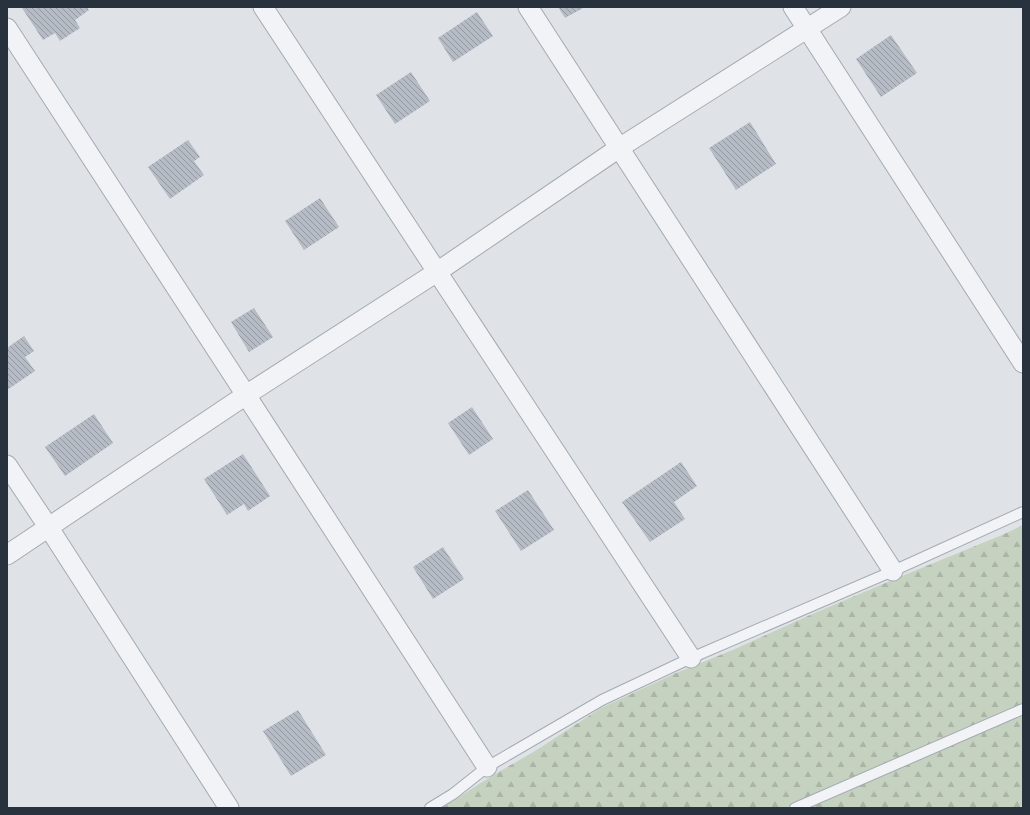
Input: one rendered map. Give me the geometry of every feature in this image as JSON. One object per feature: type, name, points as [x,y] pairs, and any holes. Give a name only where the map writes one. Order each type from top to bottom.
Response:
[{"type":"street","points":[[263,7],[691,658]]},
{"type":"street","points":[[528,7],[893,571]]},
{"type":"street","points":[[793,7],[1023,364]]},
{"type":"street","points":[[7,555],[246,395],[437,272],[619,148],[841,7]]},
{"type":"street","points":[[7,28],[487,767]]},
{"type":"street","points":[[7,465],[229,808]]},
{"type":"lane","points":[[430,808],[453,794],[487,767],[602,700],[691,658],[893,571],[1023,512]]},
{"type":"lane","points":[[795,808],[1023,709]]},
{"type":"green space","points":[[1023,525],[1023,806],[1016,808],[442,808],[490,777],[535,751],[601,708],[676,673]]},
{"type":"building","points":[[22,7],[87,7],[89,10],[75,20],[80,28],[60,41],[55,33],[43,40]]},
{"type":"building","points":[[558,7],[585,7],[565,18]]},
{"type":"building","points":[[477,12],[493,36],[453,62],[438,38]]},
{"type":"building","points":[[891,35],[917,73],[881,97],[856,59]]},
{"type":"building","points":[[411,72],[430,101],[395,124],[376,95]]},
{"type":"building","points":[[750,122],[776,164],[736,190],[709,148]]},
{"type":"building","points":[[188,140],[200,157],[194,161],[204,175],[170,199],[148,167]]},
{"type":"building","points":[[320,198],[339,227],[304,250],[285,221]]},
{"type":"building","points":[[254,308],[273,337],[249,352],[231,322]]},
{"type":"building","points":[[24,336],[34,351],[25,357],[35,371],[7,390],[7,348]]},
{"type":"building","points":[[472,407],[493,439],[469,455],[448,423]]},
{"type":"building","points":[[94,414],[113,443],[65,476],[45,447]]},
{"type":"building","points":[[243,454],[270,496],[248,511],[244,504],[227,515],[204,479]]},
{"type":"building","points":[[681,462],[697,486],[674,502],[685,519],[650,542],[622,502]]},
{"type":"building","points":[[528,490],[554,530],[521,551],[495,511]]},
{"type":"building","points":[[443,547],[464,579],[433,599],[413,567]]},
{"type":"building","points":[[298,710],[326,755],[291,776],[263,731]]}]
